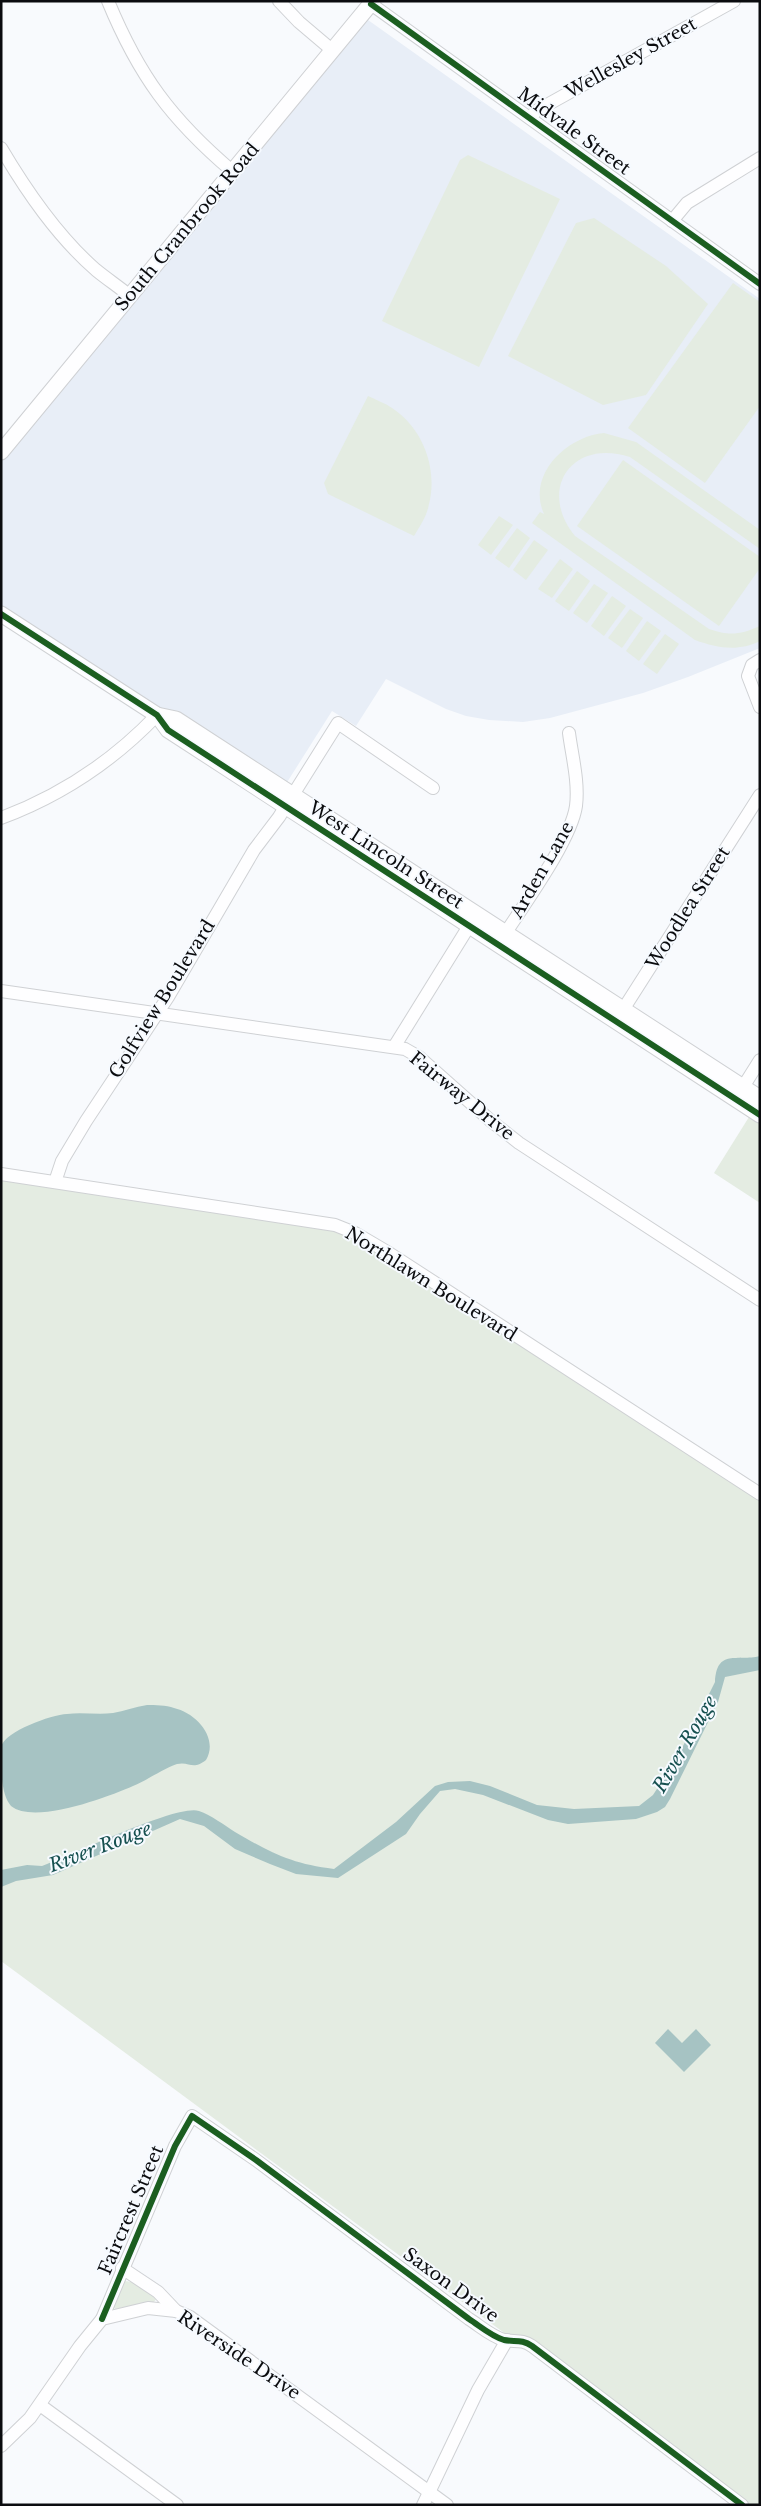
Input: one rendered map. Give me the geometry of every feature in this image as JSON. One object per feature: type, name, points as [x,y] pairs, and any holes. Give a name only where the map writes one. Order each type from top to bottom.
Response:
[{"type":"street","points":[[108,1],[121,32],[154,90],[183,126],[232,171]]},
{"type":"street","points":[[279,1],[332,50]]},
{"type":"street","name":"Wellesley Street","points":[[530,118],[536,110],[734,1]]},
{"type":"street","name":"South Cranbrook Road","points":[[1,452],[372,3]]},
{"type":"street","name":"Midvale Street","points":[[372,3],[760,284]]},
{"type":"street","points":[[1,148],[32,198],[64,237],[96,270],[130,296]]},
{"type":"street","points":[[672,220],[687,203],[760,158]]},
{"type":"street","name":"West Lincoln Street","points":[[1,614],[157,715],[168,730],[289,801],[739,1093],[760,1115]]},
{"type":"street","points":[[760,660],[752,665],[748,671],[748,681],[760,708]]},
{"type":"street","points":[[1,818],[33,806],[72,784],[143,730],[157,715]]},
{"type":"street","name":"Golfview Boulevard","points":[[55,1182],[67,1151],[157,1012],[254,850],[289,801],[338,723],[433,788]]},
{"type":"street","name":"Arden Lane","points":[[502,938],[561,845],[573,820],[577,797],[569,733]]},
{"type":"street","name":"Woodlea Street","points":[[620,1015],[760,795]]},
{"type":"street","points":[[394,1047],[473,920]]},
{"type":"street","name":"Fairway Drive","points":[[1,991],[394,1047],[420,1057],[491,1121],[519,1142],[760,1300]]},
{"type":"street","points":[[739,1093],[760,1060]]},
{"type":"street","name":"West Lincoln Street","points":[[739,1093],[760,1098]]},
{"type":"street","name":"Northlawn Boulevard","points":[[1,1174],[183,1200],[345,1228],[389,1253],[760,1494]]},
{"type":"street","name":"Faircrest Street","points":[[102,2319],[180,2135],[192,2116]]},
{"type":"street","name":"Saxon Drive","points":[[192,2116],[263,2166],[469,2319],[493,2335],[506,2340],[524,2341],[532,2346],[742,2505]]},
{"type":"street","points":[[122,2268],[158,2292],[176,2311]]},
{"type":"street","name":"Riverside Drive","points":[[102,2319],[148,2308],[176,2311],[190,2318],[447,2505]]},
{"type":"street","points":[[1,2446],[19,2431],[40,2405],[77,2351],[102,2319]]},
{"type":"street","points":[[422,2505],[478,2390],[506,2340]]},
{"type":"street","points":[[40,2405],[177,2505]]},
{"type":"shaded area","points":[[361,15],[760,299],[760,648],[643,693],[550,718],[523,722],[489,720],[466,716],[446,709],[386,679],[356,726],[332,711],[279,795],[1,613],[1,451]]},
{"type":"shaded area","points":[[468,155],[560,199],[479,367],[382,321],[460,160]]},
{"type":"shaded area","points":[[594,218],[666,266],[708,304],[646,395],[603,405],[508,356],[576,223]]},
{"type":"shaded area","points":[[733,283],[760,302],[760,406],[705,483],[628,428]]},
{"type":"shaded area","points":[[368,396],[389,406],[403,416],[420,438],[426,450],[431,477],[431,491],[427,513],[414,536],[328,494],[324,483]]},
{"type":"shaded area","points":[[604,433],[636,442],[760,530],[760,549],[630,457],[609,453],[592,455],[577,461],[566,472],[560,485],[559,501],[564,518],[575,536],[709,629],[734,634],[760,626],[760,641],[744,647],[728,648],[695,640],[532,523],[540,512],[544,514],[540,499],[541,485],[546,472],[554,460],[564,449],[577,441]]},
{"type":"shaded area","points":[[623,460],[760,557],[760,568],[719,626],[577,526]]},
{"type":"shaded area","points":[[499,516],[513,525],[491,555],[478,545]]},
{"type":"shaded area","points":[[517,528],[530,538],[509,568],[495,558]]},
{"type":"shaded area","points":[[534,540],[548,550],[526,580],[513,570]]},
{"type":"shaded area","points":[[560,559],[573,569],[552,598],[538,589]]},
{"type":"shaded area","points":[[577,571],[590,581],[569,611],[555,601]]},
{"type":"shaded area","points":[[594,584],[608,593],[587,623],[573,613]]},
{"type":"shaded area","points":[[612,596],[626,606],[604,636],[591,626]]},
{"type":"shaded area","points":[[630,609],[643,618],[622,648],[608,638]]},
{"type":"shaded area","points":[[647,621],[661,631],[639,661],[626,651]]},
{"type":"shaded area","points":[[665,634],[679,644],[657,674],[643,664]]},
{"type":"shaded area","points":[[749,1117],[760,1124],[760,1203],[714,1173]]},
{"type":"shaded area","points":[[1,1172],[342,1223],[760,1489],[760,2505],[737,2505],[1,1961]]},
{"type":"shaded area","points":[[124,2281],[133,2282],[157,2298],[154,2302],[115,2309],[113,2306]]},
{"type":"water","name":"River Rouge","points":[[760,1656],[760,1670],[725,1677],[718,1702],[665,1807],[657,1812],[636,1819],[568,1824],[548,1820],[483,1795],[455,1789],[440,1791],[406,1834],[338,1878],[296,1874],[235,1849],[204,1826],[180,1819],[53,1875],[16,1881],[1,1887],[1,1870],[27,1865],[42,1866],[123,1832],[169,1815],[187,1811],[204,1813],[282,1857],[334,1869],[396,1822],[435,1786],[448,1782],[470,1781],[490,1786],[537,1805],[574,1809],[639,1806],[653,1795],[677,1758],[715,1682],[720,1664],[730,1658]]},
{"type":"water","points":[[147,1705],[171,1707],[190,1715],[197,1721],[203,1728],[210,1743],[206,1760],[197,1765],[177,1764],[122,1791],[71,1807],[36,1812],[22,1811],[11,1806],[3,1786],[1,1747],[4,1741],[11,1735],[29,1725],[60,1715],[73,1713],[113,1713]]},
{"type":"water","points":[[668,2029],[682,2043],[696,2029],[711,2045],[684,2072],[655,2043]]},
{"type":"cycle path","points":[[371,4],[760,284]]},
{"type":"cycle path","points":[[1,614],[157,715],[168,730],[760,1115]]},
{"type":"cycle path","points":[[102,2319],[175,2146],[192,2116],[256,2160],[486,2331],[504,2340],[522,2342],[532,2346],[742,2505]]}]
